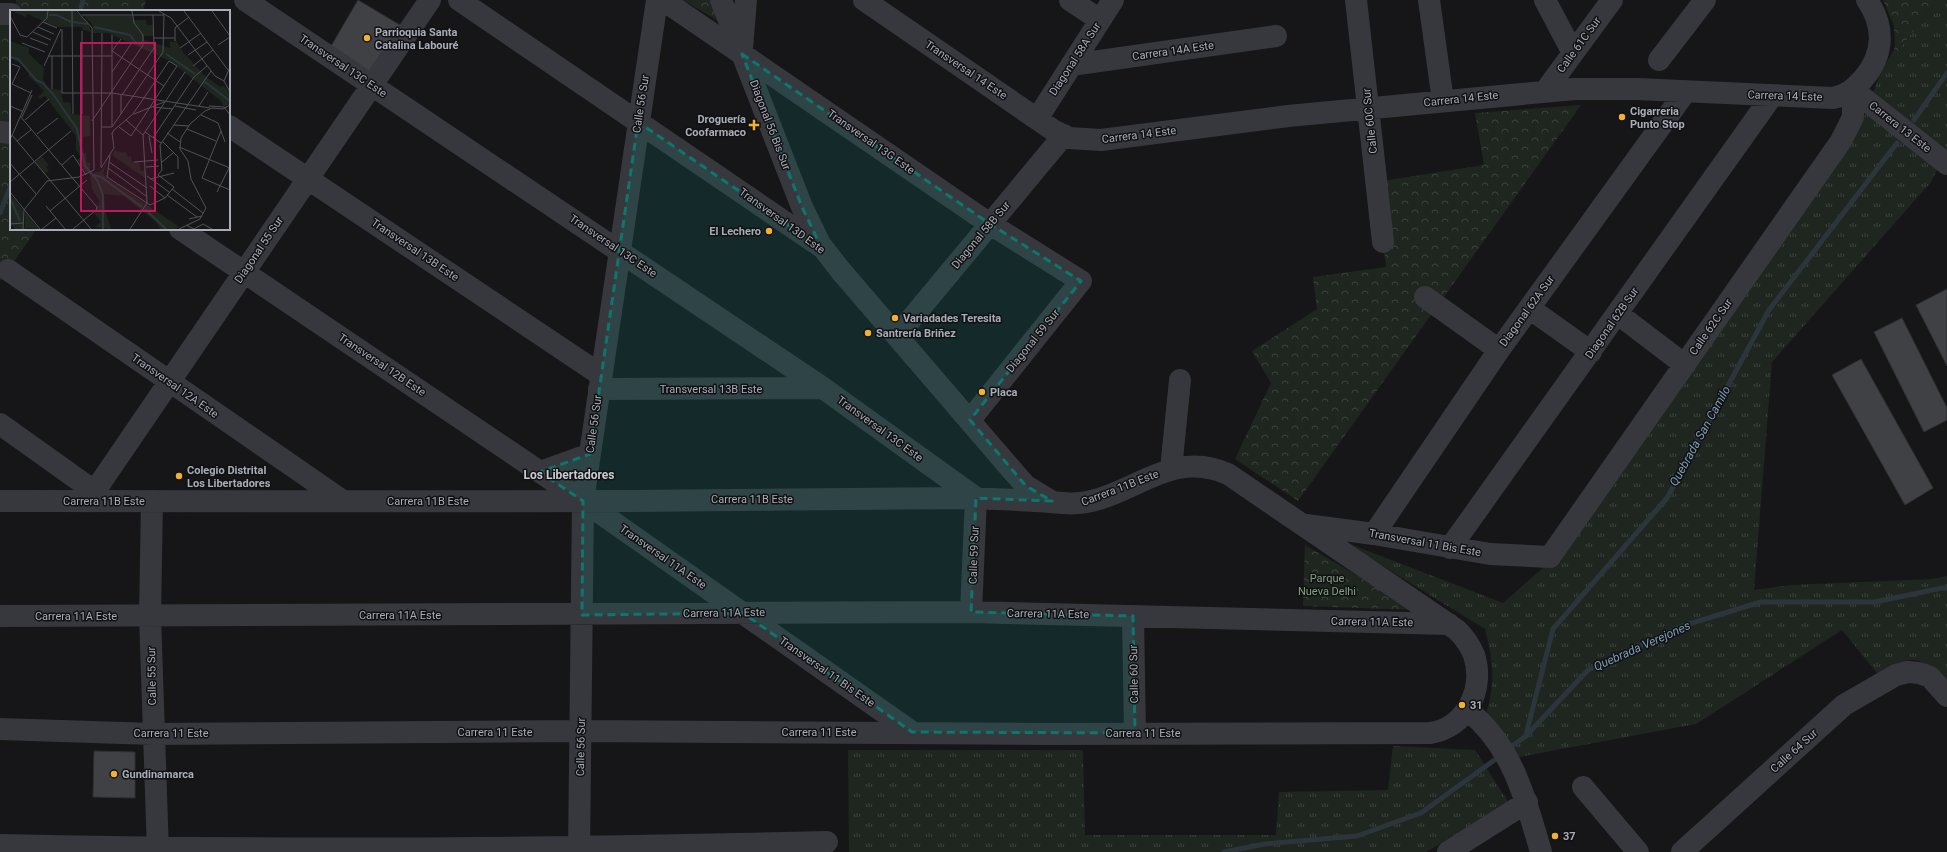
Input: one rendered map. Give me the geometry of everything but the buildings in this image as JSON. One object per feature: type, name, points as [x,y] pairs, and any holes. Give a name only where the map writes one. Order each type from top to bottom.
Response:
[{"type":"street","name":"Transversal 13C Este","points":[[245,0],[620,250],[823,388],[976,498]]},
{"type":"street","name":"Diagonal 55 Sur","points":[[91,496],[430,0]]},
{"type":"street","name":"Transversal 13D Este","points":[[459,0],[823,248],[1026,486],[1052,502]]},
{"type":"street","name":"Calle 56 Sur","points":[[580,850],[584,501],[600,382],[657,0]]},
{"type":"street","name":"Transversal 13G Este","points":[[663,0],[990,224],[1081,281]]},
{"type":"street","name":"Diagonal 56 Bis Sur","points":[[721,0],[802,207],[823,248]]},
{"type":"street","points":[[742,54],[746,0]]},
{"type":"street","name":"Transversal 14 Este","points":[[864,0],[1037,119],[1066,136]]},
{"type":"street","points":[[1070,0],[1100,20]]},
{"type":"street","name":"Diagonal 58A Sur","points":[[1037,119],[1113,0]]},
{"type":"street","name":"Calle 60C Sur","points":[[1356,0],[1383,242]]},
{"type":"street","points":[[1430,0],[1443,101]]},
{"type":"street","points":[[1545,0],[1573,53]]},
{"type":"street","name":"Calle 61C Sur","points":[[1546,90],[1612,0]]},
{"type":"street","points":[[1659,60],[1705,0]]},
{"type":"street","points":[[1853,90],[1874,64],[1879,52],[1880,31],[1878,21],[1867,0]]},
{"type":"street","name":"Carrera 14A Este","points":[[1071,65],[1276,36]]},
{"type":"street","name":"Carrera 14 Este","points":[[1066,136],[1101,140],[1288,116],[1546,90],[1583,89],[1686,92],[1822,99],[1843,96],[1853,90]]},
{"type":"street","name":"Carrera 13 Este","points":[[1853,90],[1947,164]]},
{"type":"street","name":"Calle 62C Sur","points":[[1550,557],[1841,141],[1853,117],[1853,90]]},
{"type":"street","name":"Diagonal 62A Sur","points":[[1374,534],[1499,350],[1686,92]]},
{"type":"street","name":"Diagonal 62B Sur","points":[[1450,548],[1772,96]]},
{"type":"street","name":"Transversal 13B Este","points":[[230,127],[308,179],[600,382],[823,388]]},
{"type":"street","points":[[0,132],[10,133]]},
{"type":"street","name":"Diagonal 58B Sur","points":[[897,336],[990,224],[1066,136]]},
{"type":"street","name":"Transversal 12B Este","points":[[181,230],[584,501]]},
{"type":"street","name":"Transversal 12A Este","points":[[8,270],[343,501]]},
{"type":"street","name":"Diagonal 59 Sur","points":[[970,420],[1081,281]]},
{"type":"street","points":[[1425,297],[1499,350]]},
{"type":"street","points":[[1529,308],[1591,352]]},
{"type":"street","points":[[1618,314],[1685,365]]},
{"type":"street","points":[[1171,469],[1180,380]]},
{"type":"street","points":[[0,424],[91,496]]},
{"type":"street","points":[[540,472],[590,454]]},
{"type":"street","name":"Carrera 11B Este","points":[[0,500],[91,496],[152,501],[584,501],[976,498],[1077,504],[1094,500],[1171,469],[1194,465],[1218,469],[1228,474],[1448,624]]},
{"type":"street","name":"Calle 59 Sur","points":[[971,612],[976,498]]},
{"type":"street","name":"Calle 55 Sur","points":[[152,501],[150,616],[158,850]]},
{"type":"street","name":"Transversal 11A Este","points":[[584,501],[743,613]]},
{"type":"street","name":"Transversal 11 Bis Este","points":[[1301,524],[1374,534],[1490,554],[1550,557]]},
{"type":"street","name":"Carrera 11A Este","points":[[0,616],[582,615],[971,612],[1448,624]]},
{"type":"street","name":"Transversal 11 Bis Este","points":[[743,613],[912,732]]},
{"type":"street","name":"Calle 60 Sur","points":[[1133,616],[1135,732]]},
{"type":"street","points":[[1448,624],[1467,642],[1474,655],[1476,665],[1475,691],[1467,710],[1479,719],[1497,742],[1519,781],[1527,802],[1541,852]]},
{"type":"street","name":"Calle 64 Sur","points":[[1682,852],[1844,705],[1896,675],[1908,672],[1919,673],[1934,681],[1947,696]]},
{"type":"street","name":"Carrera 11 Este","points":[[0,729],[153,734],[581,731],[1045,734],[1135,732],[1430,733],[1449,728],[1457,722],[1467,710]]},
{"type":"street","points":[[1583,788],[1638,852]]},
{"type":"street","points":[[1448,852],[1527,802]]},
{"type":"street","points":[[0,845],[158,850],[580,850],[827,842]]},
{"type":"highlighted area","points":[[742,54],[990,224],[1081,281],[970,420],[1026,486],[1052,501],[976,498],[971,612],[1133,616],[1135,733],[912,732],[743,613],[582,615],[583,501],[540,472],[590,454],[638,122],[821,247],[802,207]]},
{"type":"green space","points":[[16,0],[146,0],[143,10],[16,10]]},
{"type":"green space","points":[[683,0],[711,0],[720,22]]},
{"type":"green space","points":[[1883,0],[1936,0],[1879,77],[1895,47],[1894,26]]},
{"type":"green space","points":[[1936,0],[1947,0],[1947,151],[1931,182],[1772,362],[1754,590],[1792,585],[1932,579],[1947,576],[1947,681],[1930,666],[1915,660],[1910,660],[1903,663],[1881,678],[1842,630],[1696,724],[1519,757],[1486,714],[1491,691],[1492,672],[1490,652],[1485,629],[1342,541],[1503,603],[1560,553],[1862,122],[1879,77]]},
{"type":"green space","points":[[0,14],[10,14],[10,230],[36,230],[0,281]]},
{"type":"green space","points":[[1581,105],[1298,501],[1235,459],[1271,383],[1252,351],[1317,309],[1313,277],[1386,267],[1376,182],[1484,165],[1475,113]]},
{"type":"green space","name":"Parque Nueva Delhi","points":[[1305,545],[1416,610],[1303,606]]},
{"type":"green space","points":[[1393,746],[1475,750],[1509,803],[1426,852],[849,852],[848,750],[1083,750],[1085,835],[1276,835],[1279,792],[1388,790]]},
{"type":"waterway","points":[[81,7],[83,0]]},
{"type":"waterway","name":"Quebrada San Camilo","points":[[1914,120],[1947,73]]},
{"type":"waterway","name":"Quebrada San Camilo","points":[[1526,735],[1553,629],[1667,498],[1769,310],[1897,143]]},
{"type":"waterway","points":[[0,213],[10,188]]},
{"type":"waterway","name":"Quebrada Verejones","points":[[1508,749],[1526,736],[1588,670],[1682,626],[1761,602],[1875,602],[1947,588]]},
{"type":"waterway","name":"Quebrada Verejones","points":[[1224,852],[1265,844],[1357,836],[1421,813],[1500,756]]},
{"type":"place","name":"Parrioquia Santa Catalina Labouré","points":[[367,38]]},
{"type":"place","name":"Cigarreria Punto Stop","points":[[1622,117]]},
{"type":"place","name":"Droguería Coofarmaco","points":[[754,125]]},
{"type":"place","name":"El Lechero","points":[[769,231]]},
{"type":"place","name":"Variadades Teresita","points":[[895,318]]},
{"type":"place","name":"Santrería Briñez","points":[[868,333]]},
{"type":"place","name":"Placa","points":[[982,392]]},
{"type":"place","name":"Colegio Distrital Los Libertadores","points":[[179,476]]},
{"type":"place","name":"31","points":[[1462,705]]},
{"type":"place","name":"Gundinamarca","points":[[114,774]]},
{"type":"place","name":"37","points":[[1555,836]]},
{"type":"district","name":"Los Libertadores","points":[[569,475]]}]
